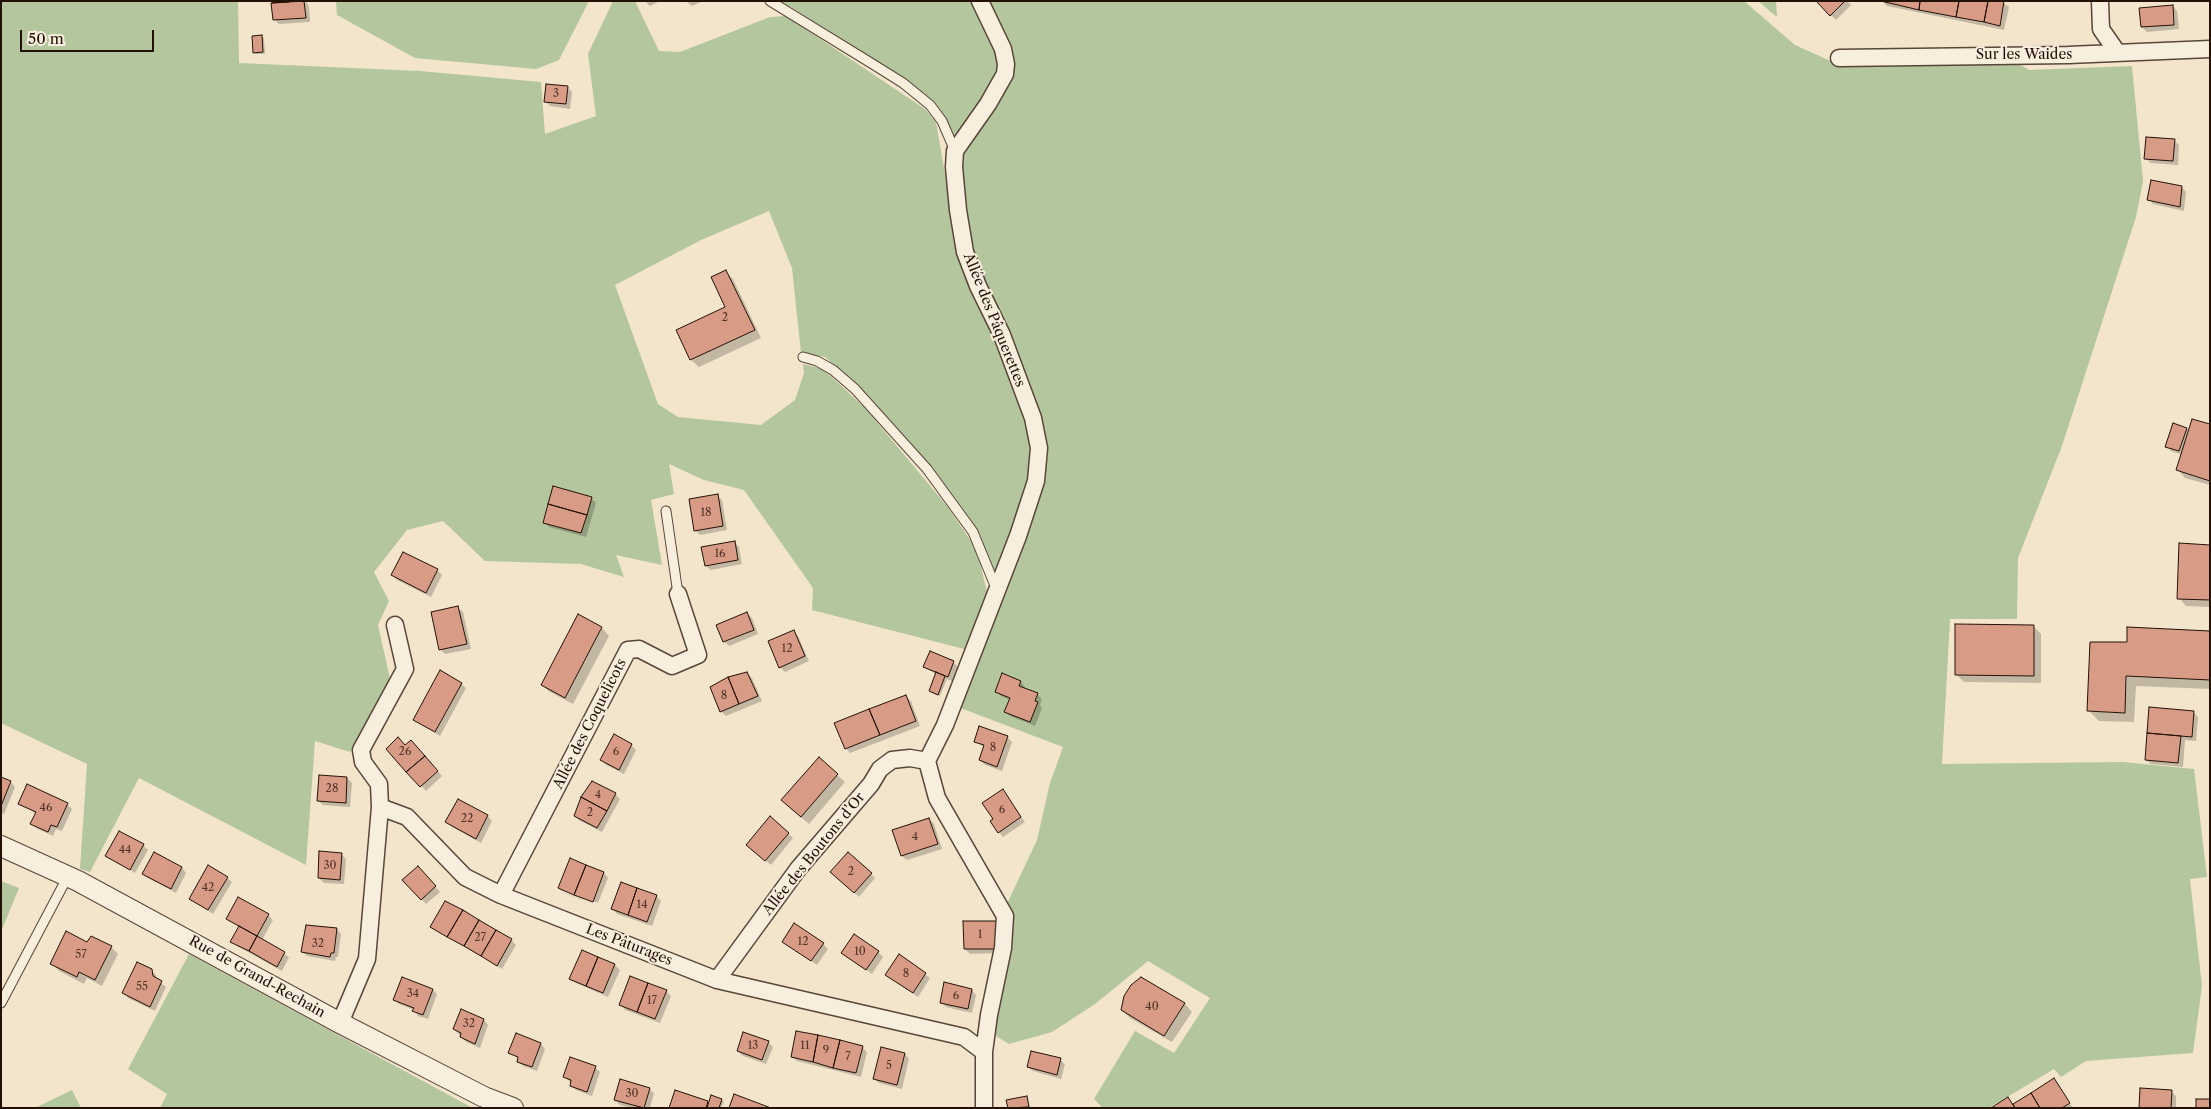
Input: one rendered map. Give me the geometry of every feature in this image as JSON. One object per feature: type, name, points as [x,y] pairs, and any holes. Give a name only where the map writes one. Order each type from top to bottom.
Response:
[{"type":"street","points":[[955,151],[988,104],[1005,74],[1006,64],[1003,49],[980,1]]},
{"type":"street","points":[[2100,1],[2101,29],[2117,52]]},
{"type":"street","name":"Sur les Waides","points":[[1839,58],[2068,55],[2210,49]]},
{"type":"street","name":"Allée des Pâquerettes","points":[[927,761],[945,726],[997,590],[1036,481],[1039,448],[1033,418],[1016,371],[965,252],[958,210],[954,167],[955,151]]},
{"type":"street","name":"Allée des Coquelicots","points":[[501,895],[628,650],[639,649],[672,666],[698,655],[678,594]]},
{"type":"street","points":[[340,1023],[367,959],[380,807],[379,784],[363,762],[361,750],[405,669],[395,625]]},
{"type":"street","name":"Allée des Boutons d’Or","points":[[717,980],[798,869],[871,784],[880,770],[892,760],[910,758],[927,761]]},
{"type":"street","points":[[927,761],[938,798],[1005,916],[1004,948],[989,1016],[984,1052],[984,1108]]},
{"type":"street","name":"Les Pâturages","points":[[380,807],[407,817],[466,877],[501,895],[717,980],[964,1037],[984,1052]]},
{"type":"street","name":"Rue de Grand-Rechain","points":[[1,846],[68,875],[340,1023],[484,1097],[512,1108]]},
{"type":"lane","points":[[770,1],[887,73],[930,105],[942,121],[955,151]]},
{"type":"lane","points":[[803,357],[817,361],[833,370],[855,389],[927,469],[973,532],[997,590]]},
{"type":"lane","points":[[666,511],[678,594]]},
{"type":"lane","points":[[1,1003],[68,875]]},
{"type":"green space","points":[[1,1],[238,1],[239,63],[420,71],[541,82],[545,134],[596,116],[588,54],[613,1],[635,1],[659,51],[680,52],[770,17],[786,16],[925,109],[936,122],[959,256],[1029,421],[1034,472],[997,582],[979,533],[872,400],[825,357],[801,353],[792,268],[769,211],[701,240],[615,285],[658,404],[678,417],[761,425],[795,400],[804,373],[803,364],[823,369],[865,408],[947,506],[977,550],[989,601],[968,650],[812,610],[813,588],[744,490],[704,480],[669,464],[674,494],[651,500],[662,565],[616,555],[624,577],[581,564],[485,561],[443,521],[407,530],[374,572],[389,601],[378,625],[390,679],[350,752],[315,741],[306,865],[139,778],[90,872],[80,869],[87,764],[1,723]]},
{"type":"green space","points":[[336,1],[589,1],[559,60],[536,69],[415,58],[337,15]]},
{"type":"green space","points":[[778,1],[973,1],[1000,56],[1002,70],[955,141],[947,122],[935,105],[919,90],[791,7]]},
{"type":"green space","points":[[984,1],[1744,1],[1795,45],[1835,63],[2013,60],[2029,70],[2132,66],[2143,181],[2136,217],[2062,446],[2018,558],[2017,619],[1950,619],[1942,764],[2123,762],[2194,769],[2207,877],[2190,879],[2202,986],[2193,1053],[2086,1061],[2061,1077],[2054,1069],[1989,1108],[1103,1108],[1094,1099],[1135,1031],[1174,1053],[1210,998],[1148,961],[1095,1004],[1052,1032],[1009,1044],[993,1034],[1006,906],[1037,840],[1050,783],[1063,747],[958,707],[1030,521],[1048,456],[1039,410],[969,254],[960,154],[1010,72]]},
{"type":"green space","points":[[1758,1],[1776,1],[1777,17]]},
{"type":"green space","points":[[1,881],[19,888],[1,932]]},
{"type":"green space","points":[[189,954],[473,1108],[160,1108],[167,1094],[128,1069]]},
{"type":"green space","points":[[72,1090],[81,1108],[35,1108]]},
{"type":"building","points":[[272,1],[289,1],[289,2],[272,3]]},
{"type":"building","points":[[304,1],[306,18],[273,20],[271,3]]},
{"type":"building","points":[[1816,1],[1845,1],[1830,16]]},
{"type":"building","points":[[1881,1],[1920,1],[1919,10]]},
{"type":"building","points":[[1920,1],[1959,1],[1956,17],[1919,10]]},
{"type":"building","points":[[1959,1],[1988,1],[1984,22],[1956,17]]},
{"type":"building","points":[[1988,1],[2004,1],[2000,26],[1984,22]]},
{"type":"building","points":[[2173,5],[2174,25],[2141,27],[2139,8]]},
{"type":"building","points":[[262,35],[263,52],[253,53],[252,36]]},
{"type":"building","points":[[546,84],[568,86],[566,104],[544,102]]},
{"type":"building","points":[[2146,137],[2175,139],[2173,161],[2144,159]]},
{"type":"building","points":[[2151,180],[2182,186],[2180,207],[2147,200]]},
{"type":"building","points":[[726,270],[755,330],[690,360],[676,330],[725,307],[711,277]]},
{"type":"building","points":[[2192,419],[2210,424],[2210,481],[2176,470]]},
{"type":"building","points":[[2173,423],[2187,428],[2179,451],[2165,447]]},
{"type":"building","points":[[553,486],[592,497],[587,515],[548,504]]},
{"type":"building","points":[[718,494],[723,526],[694,531],[689,499]]},
{"type":"building","points":[[548,504],[587,515],[581,533],[543,523]]},
{"type":"building","points":[[735,541],[738,560],[705,566],[701,547]]},
{"type":"building","points":[[2179,543],[2210,545],[2210,600],[2177,599]]},
{"type":"building","points":[[403,552],[438,569],[426,593],[391,575]]},
{"type":"building","points":[[458,606],[467,644],[439,650],[431,612]]},
{"type":"building","points":[[747,612],[754,630],[723,642],[716,625]]},
{"type":"building","points":[[578,614],[602,627],[565,698],[541,685]]},
{"type":"building","points":[[1955,624],[2034,625],[2034,676],[1955,675]]},
{"type":"building","points":[[2127,627],[2210,631],[2210,680],[2126,676],[2125,713],[2087,711],[2090,642],[2127,642]]},
{"type":"building","points":[[794,630],[805,656],[779,668],[768,641]]},
{"type":"building","points":[[930,651],[954,661],[948,677],[923,667]]},
{"type":"building","points":[[440,670],[462,683],[435,732],[413,720]]},
{"type":"building","points":[[747,672],[758,696],[739,704],[728,677]]},
{"type":"building","points":[[936,672],[945,676],[938,695],[929,691]]},
{"type":"building","points":[[1002,673],[1021,681],[1019,686],[1038,693],[1035,701],[1038,702],[1030,722],[1004,712],[1010,698],[995,692]]},
{"type":"building","points":[[728,677],[739,704],[720,712],[710,687]]},
{"type":"building","points":[[906,695],[916,721],[880,735],[869,709]]},
{"type":"building","points":[[2149,707],[2194,711],[2192,737],[2147,733]]},
{"type":"building","points":[[869,709],[880,735],[845,749],[834,723]]},
{"type":"building","points":[[979,726],[1008,736],[997,767],[979,760],[984,745],[974,742]]},
{"type":"building","points":[[2147,733],[2181,736],[2178,763],[2145,760]]},
{"type":"building","points":[[614,734],[632,744],[619,770],[600,760]]},
{"type":"building","points":[[398,737],[405,745],[411,740],[425,756],[406,772],[386,749]]},
{"type":"building","points":[[425,756],[438,771],[420,787],[406,772]]},
{"type":"building","points":[[819,757],[838,774],[801,817],[781,800]]},
{"type":"building","points":[[319,775],[347,777],[346,803],[317,801]]},
{"type":"building","points":[[1,777],[11,781],[1,806]]},
{"type":"building","points":[[592,781],[616,793],[607,811],[581,797]]},
{"type":"building","points":[[27,784],[68,803],[57,827],[51,825],[48,832],[30,824],[36,812],[18,804]]},
{"type":"building","points":[[1003,789],[1021,817],[998,833],[990,821],[993,819],[982,803]]},
{"type":"building","points":[[581,797],[607,811],[597,828],[574,816]]},
{"type":"building","points":[[458,799],[488,815],[476,839],[445,822]]},
{"type":"building","points":[[770,816],[789,833],[765,861],[746,845]]},
{"type":"building","points":[[929,818],[938,844],[901,856],[892,830]]},
{"type":"building","points":[[119,831],[144,844],[130,870],[105,856]]},
{"type":"building","points":[[319,851],[342,853],[340,880],[318,878]]},
{"type":"building","points":[[154,852],[182,867],[171,889],[142,874]]},
{"type":"building","points":[[848,852],[872,873],[854,893],[830,872]]},
{"type":"building","points":[[570,858],[586,865],[574,895],[558,888]]},
{"type":"building","points":[[208,865],[228,877],[208,910],[189,899]]},
{"type":"building","points":[[586,865],[604,872],[593,902],[574,895]]},
{"type":"building","points":[[418,866],[436,886],[421,900],[402,880]]},
{"type":"building","points":[[621,882],[637,888],[628,915],[611,909]]},
{"type":"building","points":[[637,888],[657,895],[647,922],[628,915]]},
{"type":"building","points":[[238,897],[269,914],[257,936],[226,919]]},
{"type":"building","points":[[445,901],[463,910],[447,937],[430,927]]},
{"type":"building","points":[[463,910],[479,920],[464,946],[447,937]]},
{"type":"building","points":[[479,920],[496,930],[481,956],[464,946]]},
{"type":"building","points":[[963,921],[997,921],[997,949],[964,949]]},
{"type":"building","points":[[794,923],[824,943],[811,961],[782,942]]},
{"type":"building","points":[[306,925],[337,928],[334,953],[331,953],[330,957],[301,952]]},
{"type":"building","points":[[239,926],[257,936],[249,951],[230,942]]},
{"type":"building","points":[[496,930],[512,939],[497,966],[481,956]]},
{"type":"building","points":[[66,931],[87,942],[91,936],[112,946],[95,980],[79,972],[77,977],[50,964]]},
{"type":"building","points":[[854,934],[879,951],[866,970],[841,953]]},
{"type":"building","points":[[257,936],[285,952],[277,967],[249,951]]},
{"type":"building","points":[[582,950],[598,957],[586,986],[569,979]]},
{"type":"building","points":[[899,954],[926,973],[913,993],[885,975]]},
{"type":"building","points":[[598,957],[615,964],[603,993],[586,986]]},
{"type":"building","points":[[137,962],[152,969],[153,976],[162,981],[150,1007],[122,993]]},
{"type":"building","points":[[630,976],[648,983],[637,1012],[619,1005]]},
{"type":"building","points":[[402,977],[433,989],[423,1015],[412,1011],[414,1008],[393,1000]]},
{"type":"building","points":[[1141,977],[1185,1003],[1164,1036],[1121,1010],[1124,996],[1131,985]]},
{"type":"building","points":[[944,982],[972,989],[968,1009],[940,1003]]},
{"type":"building","points":[[648,983],[667,990],[655,1019],[637,1012]]},
{"type":"building","points":[[461,1009],[484,1019],[475,1044],[460,1037],[461,1033],[453,1029]]},
{"type":"building","points":[[796,1031],[818,1035],[813,1062],[791,1057]]},
{"type":"building","points":[[743,1032],[769,1041],[762,1060],[737,1051]]},
{"type":"building","points":[[516,1033],[541,1043],[532,1067],[517,1062],[518,1057],[508,1053]]},
{"type":"building","points":[[818,1035],[840,1040],[833,1068],[813,1062]]},
{"type":"building","points":[[840,1040],[863,1046],[856,1073],[833,1068]]},
{"type":"building","points":[[881,1047],[905,1053],[897,1085],[873,1079]]},
{"type":"building","points":[[1031,1051],[1061,1058],[1057,1075],[1027,1067]]},
{"type":"building","points":[[570,1057],[596,1066],[587,1092],[570,1086],[571,1080],[563,1077]]},
{"type":"building","points":[[2054,1078],[2070,1103],[2062,1108],[2040,1108],[2031,1093]]},
{"type":"building","points":[[620,1079],[650,1088],[644,1108],[614,1100]]},
{"type":"building","points":[[2140,1088],[2172,1090],[2171,1108],[2139,1108]]},
{"type":"building","points":[[675,1090],[708,1101],[706,1108],[669,1108]]},
{"type":"building","points":[[2031,1093],[2040,1108],[2015,1108],[2013,1104]]},
{"type":"building","points":[[734,1094],[771,1108],[729,1108]]},
{"type":"building","points":[[711,1095],[722,1099],[719,1108],[707,1108]]},
{"type":"building","points":[[1027,1096],[1029,1107],[1008,1108],[1006,1100]]},
{"type":"building","points":[[2008,1097],[2015,1108],[1991,1108]]},
{"type":"building","points":[[2196,1099],[2210,1099],[2210,1108],[2196,1108]]}]
